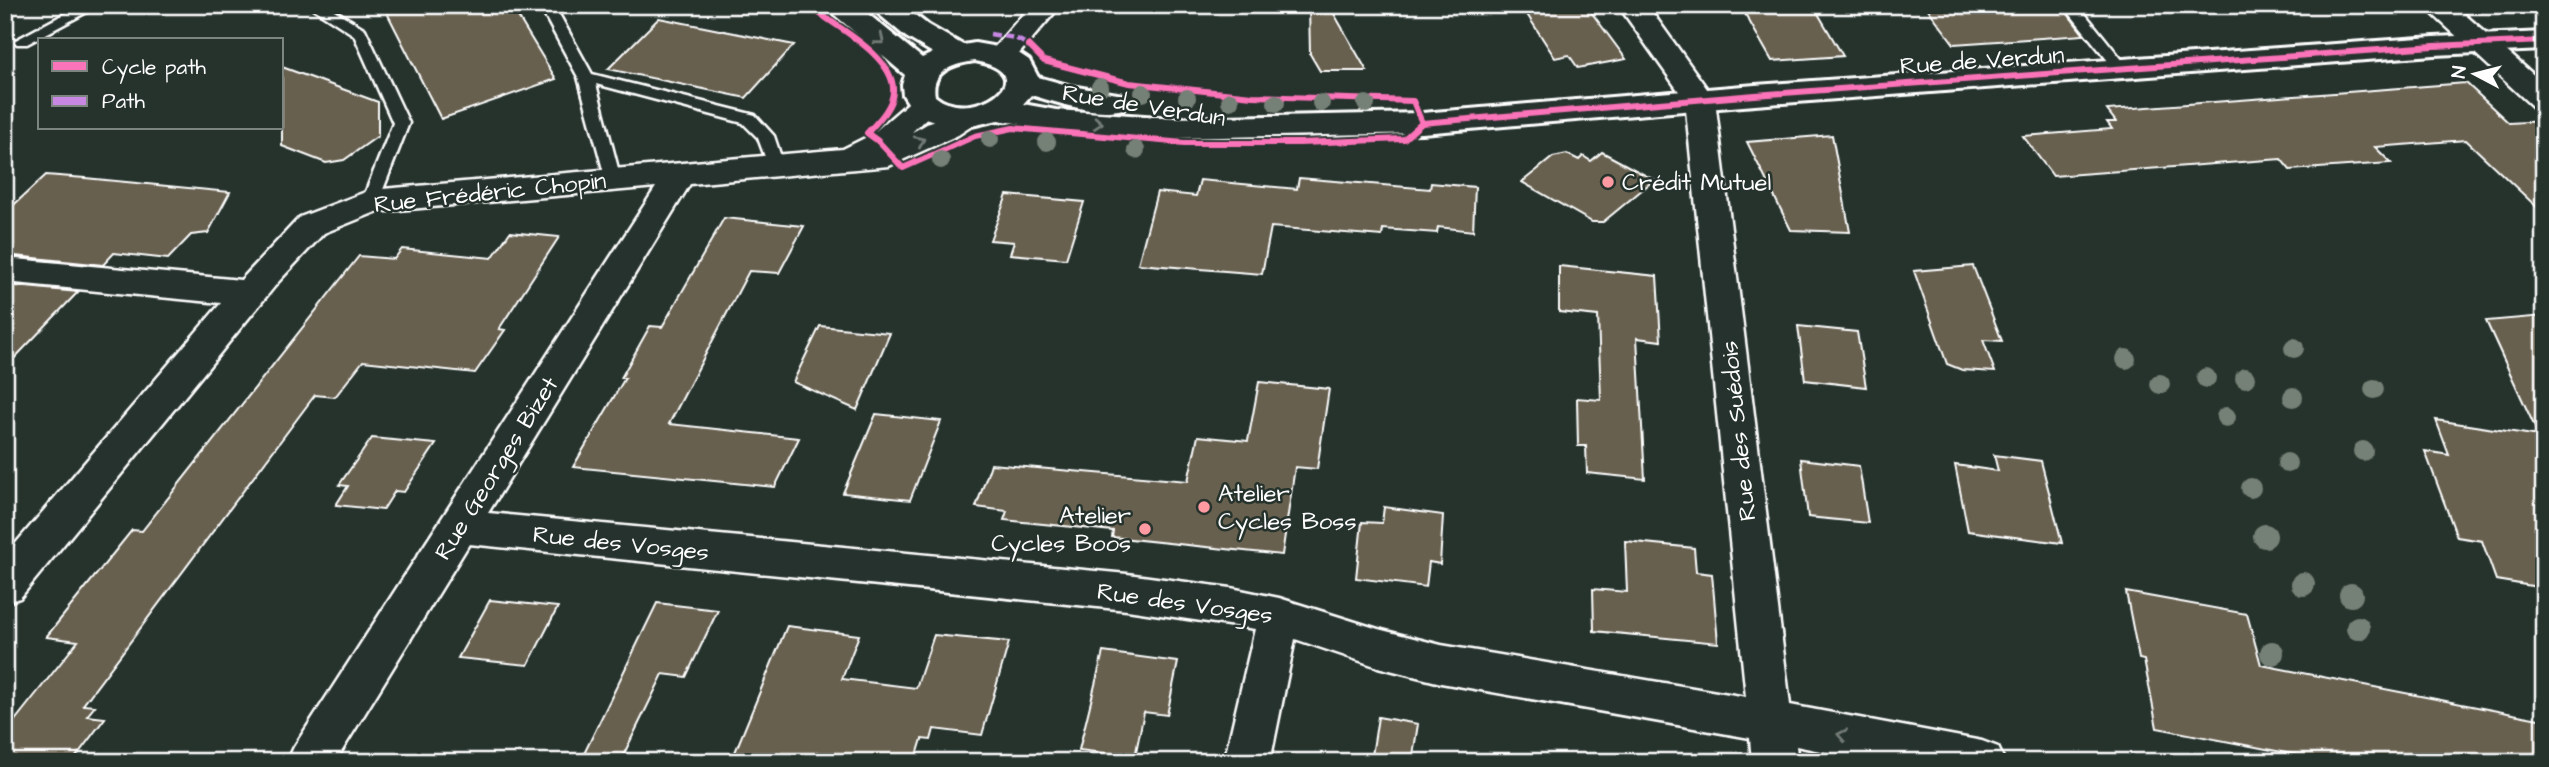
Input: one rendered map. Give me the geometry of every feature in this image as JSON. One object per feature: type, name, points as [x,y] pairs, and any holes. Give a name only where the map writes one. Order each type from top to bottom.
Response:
[{"type":"main road","points":[[838,5],[924,89],[936,111],[965,116],[996,110],[1010,102],[1019,93],[1023,83],[1019,67],[1002,56],[975,52],[957,54],[933,65],[924,89]]},
{"type":"main road","points":[[883,5],[917,31],[957,54]]},
{"type":"main road","name":"Rue de Verdun","points":[[996,110],[1056,120],[1174,128],[1423,123],[2122,69],[2544,41]]},
{"type":"main road","name":"Rue de Verdun","points":[[1023,83],[1069,96],[1267,125]]},
{"type":"street","points":[[1002,56],[1047,5]]},
{"type":"street","points":[[1632,5],[1700,100]]},
{"type":"street","points":[[2437,5],[2544,100]]},
{"type":"street","name":"Rue Frédéric Chopin","points":[[850,159],[882,142],[924,89]]},
{"type":"street","name":"Rue des Suédois","points":[[1700,100],[1773,741]]},
{"type":"street","name":"Rue Frédéric Chopin","points":[[5,586],[250,293],[312,225],[371,201],[889,156],[947,128],[965,116]]},
{"type":"street","name":"Rue Georges Bizet","points":[[310,762],[680,174]]},
{"type":"street","points":[[5,270],[250,293]]},
{"type":"street","name":"Rue des Vosges","points":[[459,527],[1127,592],[1231,606],[1279,616],[1378,648],[1441,664],[1773,741],[1982,762]]},
{"type":"street","points":[[1247,762],[1279,616]]},
{"type":"lane","points":[[22,41],[93,5]]},
{"type":"lane","points":[[315,5],[360,32],[401,123],[371,201]]},
{"type":"lane","points":[[546,5],[586,77],[613,180]]},
{"type":"lane","points":[[2070,5],[2122,69]]},
{"type":"lane","points":[[586,77],[749,119],[766,136],[776,166]]},
{"type":"building","points":[[383,5],[511,5],[556,79],[441,119]]},
{"type":"building","points":[[1309,5],[1329,5],[1367,71],[1320,71],[1310,54]]},
{"type":"building","points":[[1521,5],[1586,5],[1626,59],[1578,68],[1569,55],[1555,58]]},
{"type":"building","points":[[1740,5],[1813,5],[1843,56],[1772,61]]},
{"type":"building","points":[[1925,5],[2061,5],[2084,35],[1954,44]]},
{"type":"building","points":[[659,18],[794,45],[746,98],[608,69]]},
{"type":"building","points":[[284,68],[378,102],[378,136],[344,160],[326,163],[282,146]]},
{"type":"building","points":[[2466,83],[2509,123],[2544,121],[2544,214],[2466,140],[2375,147],[2391,163],[2290,170],[2281,159],[2053,176],[2023,136],[2112,129],[2107,122],[2116,122],[2107,110]]},
{"type":"building","points":[[1832,135],[1850,232],[1791,230],[1747,142]]},
{"type":"building","points":[[1602,152],[1654,180],[1603,222],[1592,222],[1522,182],[1553,157],[1567,154],[1579,160],[1583,156],[1591,161]]},
{"type":"building","points":[[46,175],[230,192],[208,233],[191,235],[168,259],[114,253],[103,265],[5,255],[5,213]]},
{"type":"building","points":[[1299,178],[1430,189],[1431,183],[1475,187],[1473,231],[1438,227],[1437,233],[1383,229],[1382,236],[1271,227],[1262,274],[1138,264],[1157,192],[1196,196],[1200,180],[1297,189]]},
{"type":"building","points":[[1007,195],[1084,202],[1066,259],[1010,254],[1014,242],[990,240]]},
{"type":"building","points":[[724,218],[804,226],[779,273],[749,271],[669,424],[799,438],[775,487],[573,467],[625,378],[621,378],[650,326],[662,327]]},
{"type":"building","points":[[510,232],[559,237],[499,329],[505,330],[475,373],[363,361],[335,397],[315,395],[83,705],[95,706],[87,716],[105,718],[72,762],[5,762],[5,733],[78,641],[46,637],[132,530],[142,531],[359,256],[394,259],[402,249],[492,258]]},
{"type":"building","points":[[1559,266],[1657,276],[1661,341],[1637,338],[1645,479],[1587,473],[1586,446],[1578,446],[1577,398],[1601,400],[1598,316],[1559,312]]},
{"type":"building","points":[[1973,266],[2002,341],[1983,340],[1995,372],[1962,370],[1947,364],[1914,271]]},
{"type":"building","points":[[5,285],[78,292],[5,368]]},
{"type":"building","points":[[2544,316],[2544,588],[2496,580],[2482,541],[2457,537],[2425,451],[2449,455],[2436,420],[2539,436],[2486,321]]},
{"type":"building","points":[[820,326],[890,333],[857,410],[793,382]]},
{"type":"building","points":[[1798,326],[1857,332],[1866,387],[1805,380]]},
{"type":"building","points":[[1259,382],[1329,389],[1317,469],[1295,467],[1282,555],[1112,537],[1113,531],[1004,520],[1007,511],[976,507],[991,464],[1188,481],[1198,436],[1248,441]]},
{"type":"building","points":[[876,414],[941,421],[910,500],[843,493]]},
{"type":"building","points":[[372,438],[436,444],[404,492],[395,491],[383,510],[336,505],[348,486],[339,485]]},
{"type":"building","points":[[1994,455],[2041,461],[2062,543],[1968,531],[1955,465],[1998,471]]},
{"type":"building","points":[[1801,459],[1859,466],[1868,523],[1808,517]]},
{"type":"building","points":[[1384,507],[1443,515],[1440,564],[1429,562],[1426,587],[1356,578],[1362,522],[1382,523]]},
{"type":"building","points":[[1625,541],[1694,548],[1696,572],[1712,574],[1718,643],[1594,631],[1593,589],[1627,592]]},
{"type":"building","points":[[2126,592],[2247,614],[2261,665],[2544,720],[2544,762],[2334,762],[2157,728],[2144,660],[2139,659]]},
{"type":"building","points":[[490,600],[558,607],[528,665],[458,658]]},
{"type":"building","points":[[657,603],[718,610],[686,677],[663,674],[620,762],[580,762]]},
{"type":"building","points":[[787,626],[859,635],[842,679],[916,688],[934,635],[1009,642],[982,735],[934,729],[931,740],[922,739],[915,762],[731,762]]},
{"type":"building","points":[[1103,652],[1178,662],[1167,715],[1144,712],[1135,757],[1079,750]]},
{"type":"building","points":[[1378,717],[1418,724],[1412,762],[1371,762]]},
{"type":"marked path","points":[[990,34],[1015,38],[1028,45]]},
{"type":"cycle path","points":[[808,5],[861,43],[886,67],[892,79],[893,92],[883,114],[867,133],[903,168],[975,136],[1013,128],[1184,143],[1300,143],[1404,139],[1422,123]]},
{"type":"cycle path","points":[[1422,123],[1755,95],[2434,46],[2544,41]]},
{"type":"cycle path","points":[[1028,45],[1044,61],[1129,83],[1252,96],[1413,101],[1422,123]]},
{"type":"place","name":"Crédit Mutuel","points":[[1608,182]]},
{"type":"place","name":"Atelier Cycles Boss","points":[[1204,507]]},
{"type":"place","name":"Atelier Cycles Boos","points":[[1145,529]]}]
